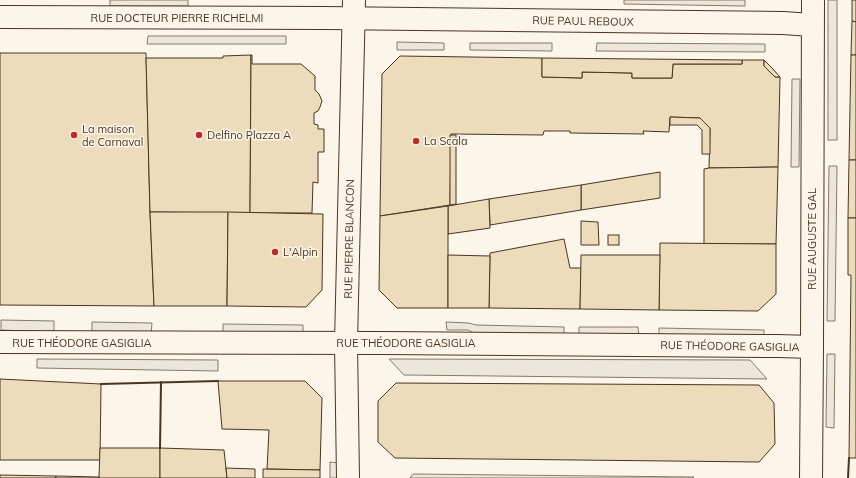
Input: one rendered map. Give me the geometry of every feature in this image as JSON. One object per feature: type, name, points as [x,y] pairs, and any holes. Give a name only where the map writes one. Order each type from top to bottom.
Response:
[{"type":"street","name":"RUE AUGUSTE GAL","points":[[811,478],[813,0]]},
{"type":"street","name":"RUE PAUL REBOUX","points":[[354,9],[812,25]]},
{"type":"street","name":"RUE DOCTEUR PIERRE RICHELMI","points":[[0,17],[354,9]]},
{"type":"street","name":"RUE PIERRE BLANCON","points":[[348,478],[346,343],[354,9]]},
{"type":"street","name":"RUE THÉODORE GASIGLIA","points":[[0,342],[812,347]]},
{"type":"shaded area","points":[[110,0],[188,0],[188,6],[110,6]]},
{"type":"shaded area","points":[[624,0],[745,0],[745,6],[624,4]]},
{"type":"shaded area","points":[[828,0],[837,0],[837,140],[828,140]]},
{"type":"shaded area","points":[[148,36],[286,36],[286,44],[147,44]]},
{"type":"shaded area","points":[[397,42],[444,43],[444,50],[397,50]]},
{"type":"shaded area","points":[[470,43],[552,43],[552,51],[470,50]]},
{"type":"shaded area","points":[[597,43],[765,44],[765,52],[596,51]]},
{"type":"shaded area","points":[[792,79],[800,79],[799,167],[791,167]]},
{"type":"shaded area","points":[[829,166],[837,166],[835,321],[827,321]]},
{"type":"shaded area","points":[[1,320],[54,321],[54,332],[1,330]]},
{"type":"shaded area","points":[[92,322],[152,323],[151,334],[92,333]]},
{"type":"shaded area","points":[[446,322],[476,325],[564,327],[564,335],[476,334],[468,330],[447,330]]},
{"type":"shaded area","points":[[223,324],[303,325],[303,335],[223,335]]},
{"type":"shaded area","points":[[579,327],[638,327],[639,336],[579,336]]},
{"type":"shaded area","points":[[659,328],[764,330],[764,338],[659,336]]},
{"type":"shaded area","points":[[827,354],[835,354],[834,428],[826,427]]},
{"type":"shaded area","points":[[37,359],[218,360],[218,371],[37,368]]},
{"type":"shaded area","points":[[389,359],[750,360],[767,379],[404,375]]},
{"type":"shaded area","points":[[330,462],[339,463],[339,478],[330,478]]},
{"type":"shaded area","points":[[413,474],[694,477],[410,478]]},
{"type":"building","points":[[852,0],[856,0],[856,22],[852,21]]},
{"type":"building","points":[[852,21],[856,22],[856,55],[851,55]]},
{"type":"building","name":"La maison de Carnaval","points":[[0,53],[146,53],[154,306],[0,305]]},
{"type":"building","name":"Delfino Plazza A","points":[[251,55],[250,213],[150,212],[146,58],[223,58],[223,56]]},
{"type":"building","points":[[251,55],[252,64],[301,64],[315,76],[315,90],[319,94],[322,101],[318,111],[314,113],[314,124],[318,125],[318,129],[324,129],[324,152],[318,152],[318,183],[313,182],[312,213],[250,213]]},
{"type":"building","points":[[851,55],[856,55],[856,160],[849,160]]},
{"type":"building","name":"La Scala","points":[[400,56],[542,58],[542,77],[582,78],[582,72],[632,73],[632,78],[672,78],[673,64],[742,64],[742,60],[764,60],[764,66],[775,77],[780,77],[778,167],[709,168],[710,128],[700,118],[670,117],[669,132],[643,131],[644,134],[570,133],[570,131],[544,131],[543,135],[451,134],[450,205],[380,216],[382,74]]},
{"type":"building","points":[[542,58],[742,60],[742,64],[673,64],[672,78],[632,78],[632,73],[582,72],[582,78],[542,77]]},
{"type":"building","points":[[764,60],[780,77],[775,77],[764,66]]},
{"type":"building","points":[[670,117],[700,118],[710,128],[710,154],[702,154],[702,130],[697,125],[670,125]]},
{"type":"building","points":[[450,135],[456,135],[456,204],[450,205]]},
{"type":"building","points":[[849,160],[856,160],[856,218],[848,218]]},
{"type":"building","points":[[778,167],[776,244],[704,244],[704,169]]},
{"type":"building","points":[[660,172],[660,198],[581,210],[581,185]]},
{"type":"building","points":[[581,185],[581,210],[490,225],[489,199]]},
{"type":"building","points":[[489,199],[490,228],[448,234],[448,206]]},
{"type":"building","points":[[448,206],[448,308],[397,308],[379,290],[380,216]]},
{"type":"building","points":[[150,212],[228,212],[227,306],[154,306]]},
{"type":"building","name":"L'Alpin","points":[[228,212],[323,214],[322,290],[306,307],[227,306]]},
{"type":"building","points":[[848,218],[856,218],[856,458],[849,458],[851,275],[848,275]]},
{"type":"building","points":[[581,221],[598,222],[599,245],[581,245]]},
{"type":"building","points":[[608,235],[619,235],[619,245],[608,245]]},
{"type":"building","points":[[564,239],[570,268],[581,268],[580,309],[489,308],[490,253]]},
{"type":"building","points":[[660,243],[776,244],[776,294],[758,311],[659,310]]},
{"type":"building","points":[[448,255],[490,256],[489,308],[448,308]]},
{"type":"building","points":[[581,255],[660,255],[659,310],[580,309]]},
{"type":"building","points":[[0,379],[101,384],[100,460],[0,460]]},
{"type":"building","points":[[218,381],[305,381],[322,398],[320,470],[267,469],[269,430],[222,429]]},
{"type":"building","points":[[396,383],[759,385],[774,403],[775,444],[759,462],[395,458],[378,442],[378,401]]},
{"type":"building","points":[[100,448],[160,448],[160,478],[99,478]]},
{"type":"building","points":[[160,448],[224,450],[227,478],[160,478]]},
{"type":"building","points":[[226,468],[255,469],[255,478],[227,478]]},
{"type":"building","points":[[263,469],[320,470],[320,478],[263,478]]},
{"type":"building","points":[[0,475],[56,476],[56,478],[0,478]]},
{"type":"building","points":[[56,476],[99,477],[99,478],[56,478]]},
{"type":"wall","points":[[101,384],[218,381]]},
{"type":"wall","points":[[160,448],[161,382]]},
{"type":"wall","points":[[848,478],[849,458]]},
{"type":"place","name":"La maison de Carnaval","points":[[74,135]]},
{"type":"place","name":"Delfino Plazza A","points":[[199,135]]},
{"type":"place","name":"La Scala","points":[[416,141]]},
{"type":"place","name":"L'Alpin","points":[[275,252]]}]
